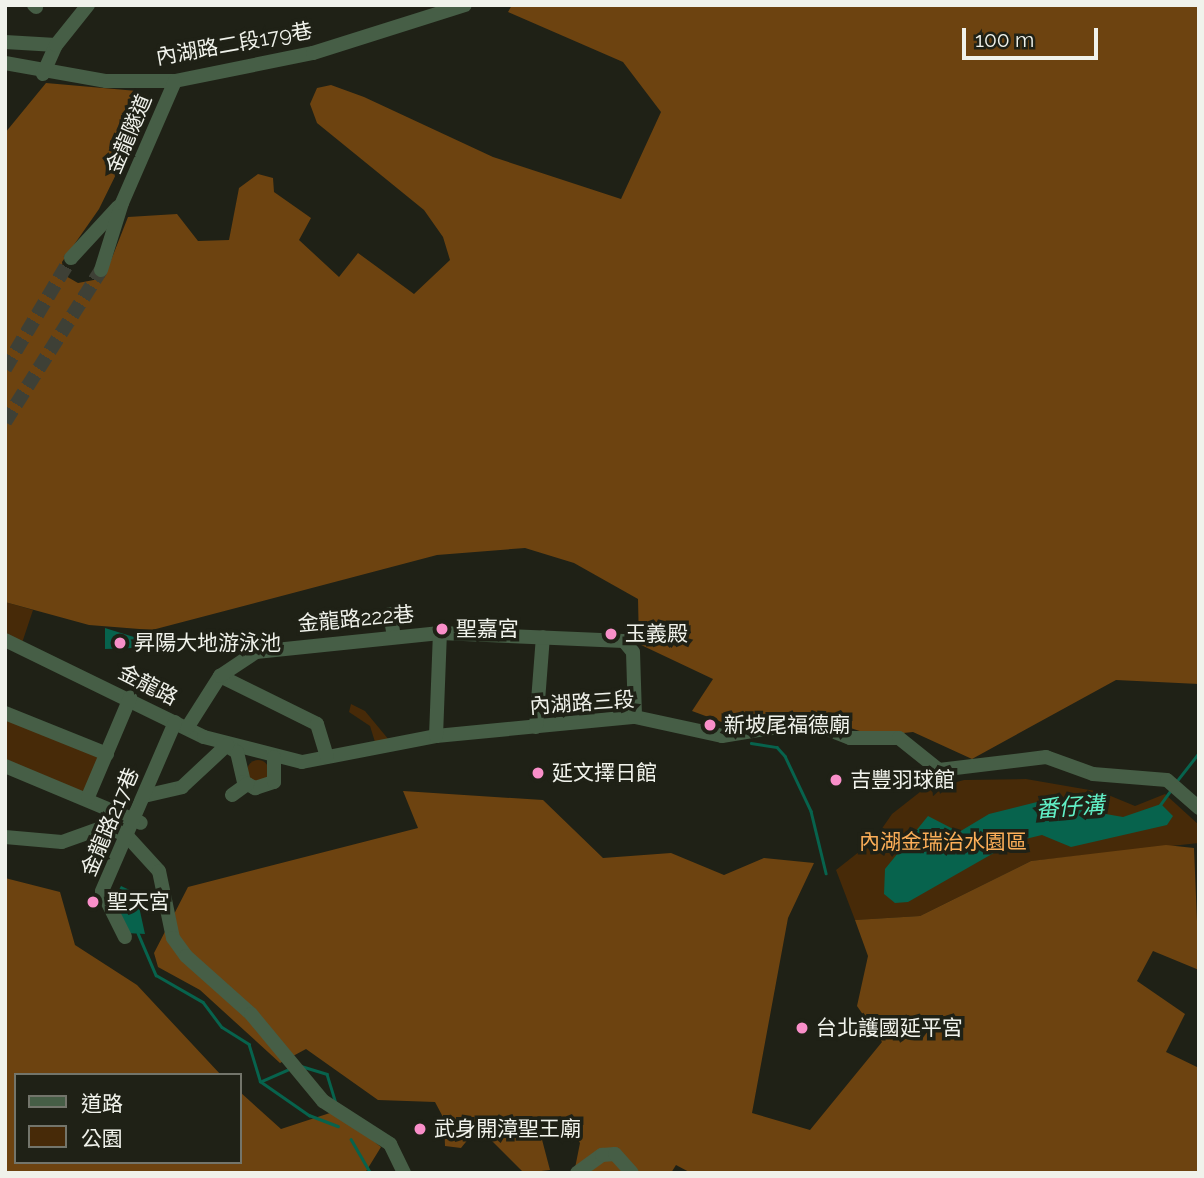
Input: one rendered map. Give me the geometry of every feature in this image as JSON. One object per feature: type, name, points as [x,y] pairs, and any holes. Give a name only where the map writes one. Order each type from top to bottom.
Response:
[{"type":"street","points":[[43,74],[55,45],[88,5]]},
{"type":"street","name":"內湖路二段179巷","points":[[5,63],[43,74],[174,80],[299,56],[465,5]]},
{"type":"street","points":[[5,41],[55,45]]},
{"type":"street","name":"金龍隧道","points":[[122,203],[76,252],[92,246],[103,264],[122,203],[174,80]]},
{"type":"street","points":[[390,614],[394,636]]},
{"type":"street","points":[[436,736],[439,633]]},
{"type":"street","name":"金龍路222巷","points":[[181,725],[220,676],[270,648],[439,633],[624,641],[633,652],[635,717]]},
{"type":"street","points":[[536,727],[543,637]]},
{"type":"street","name":"金龍路","points":[[6,641],[227,745],[274,757]]},
{"type":"street","points":[[220,676],[317,724],[327,756]]},
{"type":"street","points":[[88,797],[130,698]]},
{"type":"street","points":[[5,713],[107,754]]},
{"type":"street","name":"內湖路三段","points":[[274,757],[302,762],[436,736],[635,717],[722,736],[809,722],[849,738],[899,738],[939,770],[1046,757],[1093,774],[1173,786],[1199,808]]},
{"type":"street","name":"金龍路217巷","points":[[125,937],[102,891],[127,836],[137,822],[144,796],[181,725]]},
{"type":"street","points":[[144,796],[182,787],[227,745],[237,752],[247,784]]},
{"type":"street","points":[[247,784],[262,788],[274,782],[274,757]]},
{"type":"street","points":[[5,765],[88,797],[137,822]]},
{"type":"street","points":[[232,795],[247,784]]},
{"type":"street","points":[[5,837],[62,842],[107,826],[115,811]]},
{"type":"street","points":[[107,826],[127,836],[159,871],[173,938],[186,957],[251,1014],[323,1101],[390,1144],[404,1173]]},
{"type":"street","points":[[577,1173],[602,1155],[615,1154],[632,1173]]},
{"type":"green space","points":[[5,602],[33,610],[21,646],[5,640]]},
{"type":"green space","points":[[351,704],[365,711],[389,740],[375,742],[370,726],[349,712]]},
{"type":"green space","points":[[5,713],[107,754],[88,797],[5,766]]},
{"type":"green space","points":[[258,760],[266,763],[269,771],[266,779],[258,782],[250,779],[247,771],[250,763]]},
{"type":"green space","name":"內湖金瑞治水園區","points":[[1026,779],[1101,792],[1135,806],[1165,794],[1199,825],[1199,843],[1031,861],[920,916],[855,920],[836,870],[874,840],[892,814],[920,792],[964,780]]},
{"type":"shaded area","points":[[512,5],[1199,5],[1199,684],[1116,680],[972,759],[913,732],[875,736],[826,720],[801,733],[738,728],[692,711],[713,679],[639,644],[638,599],[574,563],[525,548],[437,555],[152,630],[89,625],[5,602],[5,133],[46,83],[137,91],[153,99],[99,209],[62,262],[64,275],[78,283],[104,278],[128,217],[177,214],[198,241],[229,240],[239,188],[258,174],[273,178],[274,192],[311,218],[299,240],[339,277],[358,253],[414,294],[450,260],[443,237],[424,210],[317,123],[310,104],[317,88],[331,85],[364,97],[493,157],[621,199],[661,112],[623,62],[508,12]]},
{"type":"shaded area","name":"昇陽大地游泳池","points":[[105,628],[137,638],[132,648],[105,649]]},
{"type":"shaded area","points":[[403,791],[543,800],[603,858],[671,853],[724,875],[764,858],[814,863],[788,918],[752,1113],[810,1130],[882,1042],[857,1006],[868,956],[855,920],[920,916],[1031,861],[1166,845],[1194,848],[1199,970],[1153,951],[1137,981],[1185,1014],[1166,1052],[1199,1068],[1199,1173],[691,1173],[676,1165],[671,1173],[574,1173],[580,1143],[569,1124],[540,1132],[550,1170],[524,1173],[478,1127],[461,1148],[445,1146],[444,1119],[435,1102],[378,1100],[306,1049],[280,1063],[200,990],[158,967],[154,953],[188,887],[418,828]]},
{"type":"shaded area","points":[[1037,802],[1123,817],[1161,804],[1173,816],[1167,825],[1071,847],[1042,835],[1013,842],[908,902],[895,903],[884,894],[885,869],[928,816],[959,832],[989,814]]},
{"type":"shaded area","points":[[5,878],[60,892],[75,945],[137,985],[219,1073],[14,1073],[14,1164],[242,1164],[242,1094],[281,1129],[336,1111],[381,1147],[365,1173],[5,1173]]},
{"type":"shaded area","points":[[121,886],[136,893],[145,934],[126,933],[114,900]]},
{"type":"waterway","name":"番仔溝","points":[[751,743],[777,747],[785,756],[811,811],[826,873]]},
{"type":"waterway","name":"番仔溝","points":[[1176,782],[1199,753]]},
{"type":"waterway","name":"番仔溝","points":[[1160,805],[1170,791]]},
{"type":"waterway","points":[[138,933],[156,975],[203,1002],[222,1027],[249,1044],[260,1081],[309,1115],[338,1126]]},
{"type":"waterway","points":[[301,1066],[327,1074],[335,1101]]},
{"type":"waterway","points":[[262,1081],[291,1068]]},
{"type":"waterway","points":[[351,1139],[371,1173]]},
{"type":"tunnel","points":[[5,369],[71,258]]},
{"type":"tunnel","points":[[5,422],[101,270]]},
{"type":"place","name":"聖嘉宮","points":[[442,629]]},
{"type":"place","name":"玉義殿","points":[[611,634]]},
{"type":"place","name":"昇陽大地游泳池","points":[[120,643]]},
{"type":"place","name":"新坡尾福德廟","points":[[710,725]]},
{"type":"place","name":"延文擇日館","points":[[538,773]]},
{"type":"place","name":"吉豐羽球館","points":[[836,780]]},
{"type":"place","name":"聖天宮","points":[[93,902]]},
{"type":"place","name":"台北護國延平宮","points":[[802,1028]]},
{"type":"place","name":"武身開漳聖王廟","points":[[420,1129]]}]
